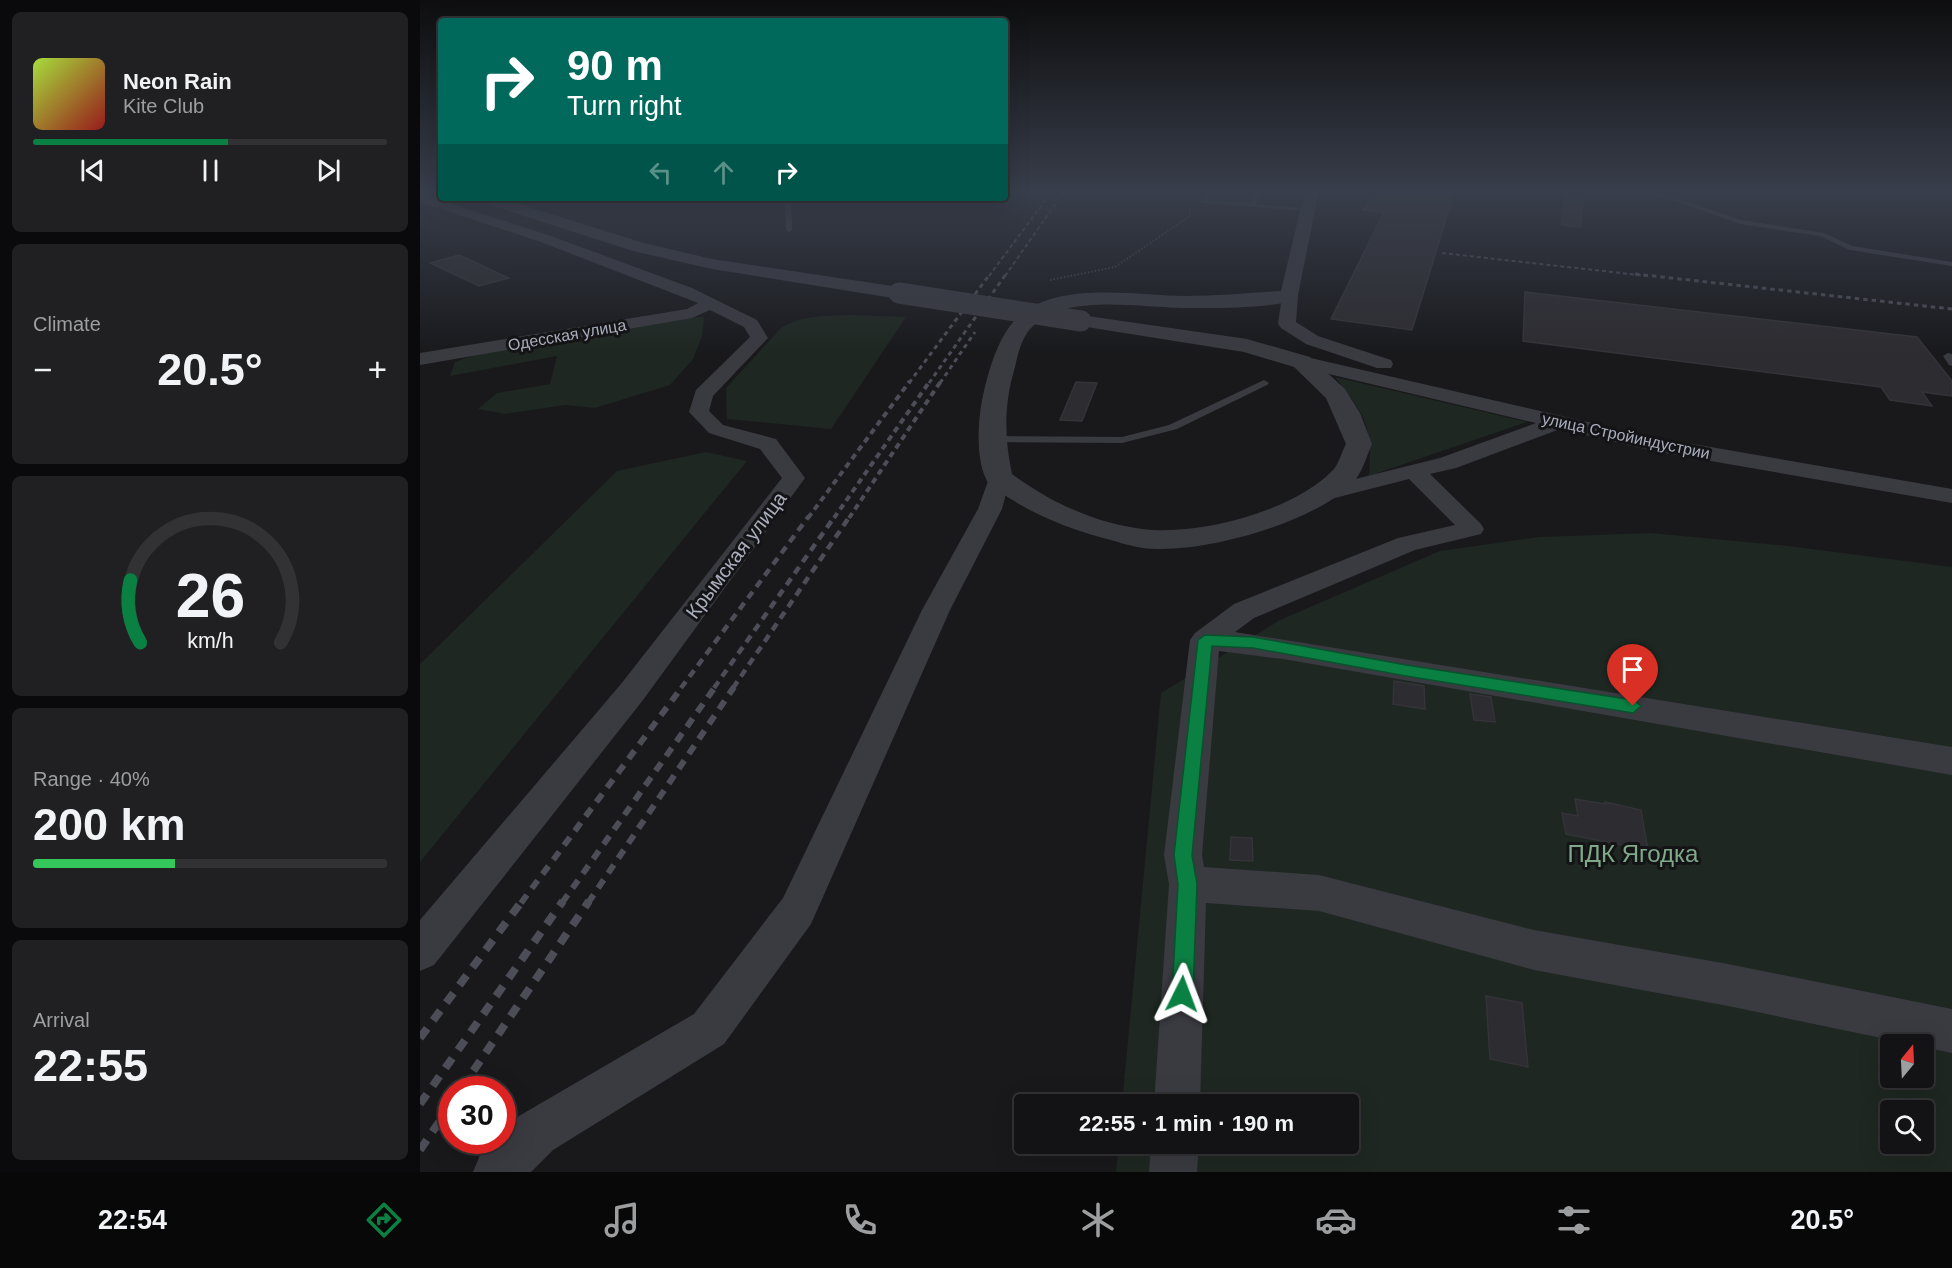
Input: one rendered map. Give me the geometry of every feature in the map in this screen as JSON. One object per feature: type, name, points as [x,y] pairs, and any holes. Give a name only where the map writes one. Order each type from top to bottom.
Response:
[{"type":"street","name":"Крымская улица","points":[[420,951],[632,692],[794,478],[768,444],[716,429],[699,412],[703,394],[759,338],[751,324],[712,302],[561,245]]},
{"type":"street","points":[[632,245],[712,264],[1247,346],[1302,362],[1336,394],[1347,413],[1359,444],[1344,476],[1319,495],[1288,512],[1251,525],[1202,534],[1145,539],[1077,523],[1033,504],[999,478]]},
{"type":"street","points":[[1301,245],[1287,324],[1312,340],[1372,361],[1455,381],[1558,422]]},
{"type":"street","points":[[497,1172],[536,1133],[709,1029],[797,911],[936,610],[990,509],[999,478],[991,440],[991,403],[1012,339],[1030,317],[1053,306],[1098,300],[1245,300],[1290,296]]},
{"type":"street","name":"Одесская улица","points":[[420,358],[536,341],[692,313],[712,302]]},
{"type":"street","name":"улица Стройиндустрии","points":[[1302,362],[1653,444],[1952,496]]},
{"type":"street","points":[[1319,495],[1448,463],[1558,422]]},
{"type":"street","points":[[1178,1094],[1188,884],[1183,855],[1205,640],[1244,611],[1407,543],[1472,529],[1414,471]]},
{"type":"street","points":[[1205,640],[1253,642],[1406,671],[1542,691],[1952,761]]},
{"type":"street","points":[[1188,884],[1319,893],[1534,950],[1728,985],[1952,1031]]},
{"type":"street","points":[[1173,1172],[1174,1154]]},
{"type":"lane","points":[[1842,245],[1850,248],[1952,264]]},
{"type":"lane","points":[[1952,357],[1948,356],[1952,363]]},
{"type":"lane","points":[[991,440],[1122,440],[1173,427],[1264,382]]},
{"type":"path","points":[[1050,280],[1115,267],[1148,245]]},
{"type":"green space","points":[[852,315],[906,317],[831,429],[727,419],[726,388],[781,328],[807,318]]},
{"type":"green space","points":[[704,317],[702,336],[693,359],[670,385],[595,408],[565,405],[505,414],[478,409],[497,393],[550,384],[557,356],[450,376],[455,362],[473,355],[682,318]]},
{"type":"green space","points":[[1335,377],[1527,422],[1369,476],[1370,445],[1365,422],[1354,401]]},
{"type":"green space","points":[[706,452],[747,461],[420,862],[420,664],[617,471]]},
{"type":"green space","name":"ПДК Ягодка","points":[[1651,533],[1788,546],[1952,567],[1952,1172],[1116,1172],[1118,1154],[1359,1154],[1359,1094],[1123,1094],[1161,693],[1280,620],[1440,551],[1539,537]]},
{"type":"building","points":[[1368,245],[1438,245],[1412,330],[1331,319]]},
{"type":"building","points":[[459,255],[509,278],[479,286],[430,263]]},
{"type":"building","points":[[1525,292],[1917,337],[1952,381],[1952,396],[1922,392],[1932,406],[1890,400],[1881,387],[1523,341]]},
{"type":"building","points":[[1076,382],[1097,383],[1082,421],[1060,420]]},
{"type":"building","points":[[1394,681],[1424,686],[1425,709],[1393,704]]},
{"type":"building","points":[[1470,694],[1491,697],[1495,722],[1474,720]]},
{"type":"building","points":[[1575,799],[1605,804],[1605,802],[1641,810],[1648,850],[1566,834],[1562,813],[1578,816]]},
{"type":"building","points":[[1231,837],[1252,838],[1253,861],[1230,860]]},
{"type":"building","points":[[1486,996],[1522,1003],[1528,1067],[1490,1059]]},
{"type":"railway","points":[[989,276],[1012,245]]},
{"type":"railway","points":[[1005,276],[1027,245]]},
{"type":"railway","points":[[1442,253],[1648,276]]},
{"type":"railway","points":[[909,383],[990,274]]},
{"type":"railway","points":[[929,383],[1006,274]]},
{"type":"railway","points":[[1635,274],[1952,309]]},
{"type":"railway","points":[[940,383],[975,332]]},
{"type":"railway","points":[[808,518],[910,381]]},
{"type":"railway","points":[[834,518],[930,381]]},
{"type":"railway","points":[[849,518],[941,381]]},
{"type":"railway","points":[[681,688],[809,516]]},
{"type":"railway","points":[[714,688],[835,516]]},
{"type":"railway","points":[[733,688],[850,516]]},
{"type":"railway","points":[[521,903],[682,687]]},
{"type":"railway","points":[[562,903],[715,687]]},
{"type":"railway","points":[[588,903],[734,687]]},
{"type":"railway","points":[[420,1038],[522,901]]},
{"type":"railway","points":[[420,1104],[563,901]]},
{"type":"railway","points":[[470,1076],[589,901]]},
{"type":"railway","points":[[420,1150],[438,1124]]},
{"type":"route","points":[[1182,994],[1188,884],[1183,855],[1205,640],[1253,642],[1406,671],[1633,706]]}]
